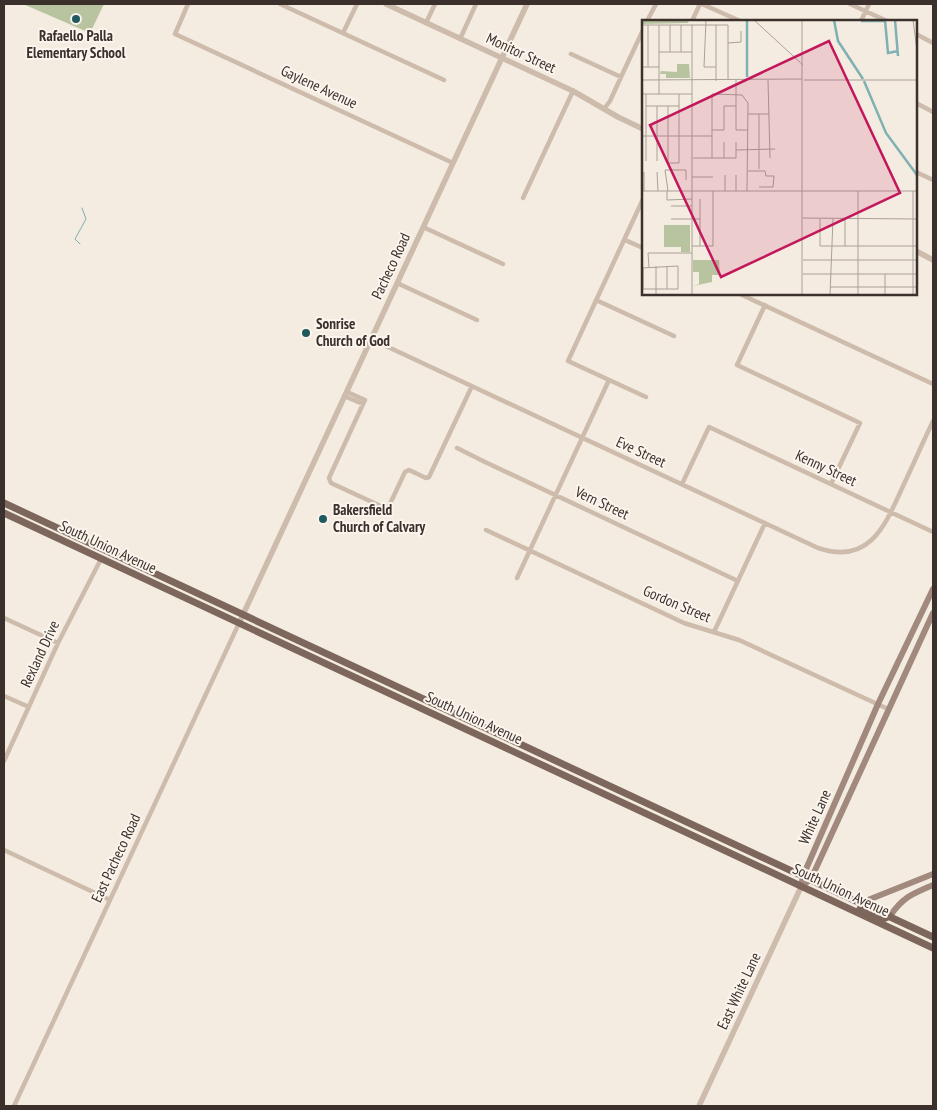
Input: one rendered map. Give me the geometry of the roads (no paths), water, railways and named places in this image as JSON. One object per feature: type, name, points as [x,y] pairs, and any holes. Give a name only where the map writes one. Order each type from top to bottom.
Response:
[{"type":"main road","name":"South Union Avenue","points":[[4,503],[161,576],[241,619],[449,722],[933,948]]},
{"type":"main road","name":"South Union Avenue","points":[[4,513],[496,733],[933,937]]},
{"type":"main road","points":[[46,533],[62,535],[98,552],[106,553],[108,551]]},
{"type":"main road","points":[[101,558],[109,558],[146,574],[161,576]]},
{"type":"main road","name":"White Lane","points":[[801,886],[803,876],[878,704],[933,589]]},
{"type":"main road","name":"White Lane","points":[[811,879],[933,613]]},
{"type":"main road","points":[[449,722],[458,721],[492,736],[496,733]]},
{"type":"main road","points":[[525,757],[525,754],[529,754],[561,769],[573,769]]},
{"type":"main road","points":[[600,792],[610,791],[644,808],[648,804]]},
{"type":"main road","points":[[677,828],[680,825],[712,840],[726,840]]},
{"type":"main road","points":[[858,902],[868,900],[933,874]]},
{"type":"main road","points":[[801,886],[811,879]]},
{"type":"main road","points":[[840,905],[856,908],[886,919],[904,899],[933,885]]},
{"type":"street","name":"Gaylene Avenue","points":[[188,4],[175,34],[453,163]]},
{"type":"street","points":[[280,4],[444,80]]},
{"type":"street","points":[[343,33],[357,4]]},
{"type":"street","name":"Monitor Street","points":[[386,4],[573,91],[642,128]]},
{"type":"street","points":[[426,23],[435,4]]},
{"type":"street","points":[[460,38],[476,4]]},
{"type":"street","name":"Pacheco Road","points":[[241,619],[527,4]]},
{"type":"street","points":[[648,20],[656,4]]},
{"type":"street","points":[[693,20],[701,4],[738,20]]},
{"type":"street","points":[[850,4],[886,20]]},
{"type":"street","points":[[862,20],[869,4]]},
{"type":"street","points":[[604,109],[610,101],[642,32]]},
{"type":"street","points":[[917,35],[933,43]]},
{"type":"street","points":[[571,54],[621,77]]},
{"type":"street","points":[[523,198],[573,91]]},
{"type":"street","points":[[917,104],[933,112]]},
{"type":"street","points":[[917,172],[933,180]]},
{"type":"street","points":[[642,202],[568,361],[646,397]]},
{"type":"street","points":[[423,227],[503,264]]},
{"type":"street","points":[[624,240],[642,248]]},
{"type":"street","points":[[917,252],[933,260]]},
{"type":"street","points":[[397,283],[477,320]]},
{"type":"street","points":[[742,295],[933,384]]},
{"type":"street","points":[[596,300],[674,336]]},
{"type":"street","points":[[765,305],[737,366],[860,423],[831,484]]},
{"type":"street","name":"Eve Street","points":[[371,339],[818,548],[840,552],[856,549],[868,543],[879,532],[891,512],[933,421]]},
{"type":"street","points":[[516,578],[609,380]]},
{"type":"street","points":[[346,394],[363,404],[329,478],[331,483],[385,508],[389,506],[405,472],[409,470],[426,478],[430,477],[472,386]]},
{"type":"street","name":"Kenny Street","points":[[682,484],[709,427],[933,532]]},
{"type":"street","name":"Vern Street","points":[[457,448],[738,580]]},
{"type":"street","points":[[714,632],[765,523]]},
{"type":"street","name":"Gordon Street","points":[[486,530],[684,623],[739,640],[888,709]]},
{"type":"street","name":"Rexland Drive","points":[[4,761],[58,644],[101,558]]},
{"type":"street","points":[[4,618],[58,644]]},
{"type":"street","name":"East Pacheco Road","points":[[14,1106],[241,619]]},
{"type":"street","points":[[4,696],[29,707]]},
{"type":"street","points":[[4,850],[110,900]]},
{"type":"street","name":"East White Lane","points":[[699,1106],[801,886]]},
{"type":"waterway","points":[[80,244],[75,239],[86,219],[82,208]]},
{"type":"place","name":"Rafaello Palla Elementary School","points":[[76,19]]},
{"type":"place","name":"Sonrise Church of God","points":[[306,333]]},
{"type":"place","name":"Bakersfield Church of Calvary","points":[[323,519]]}]
